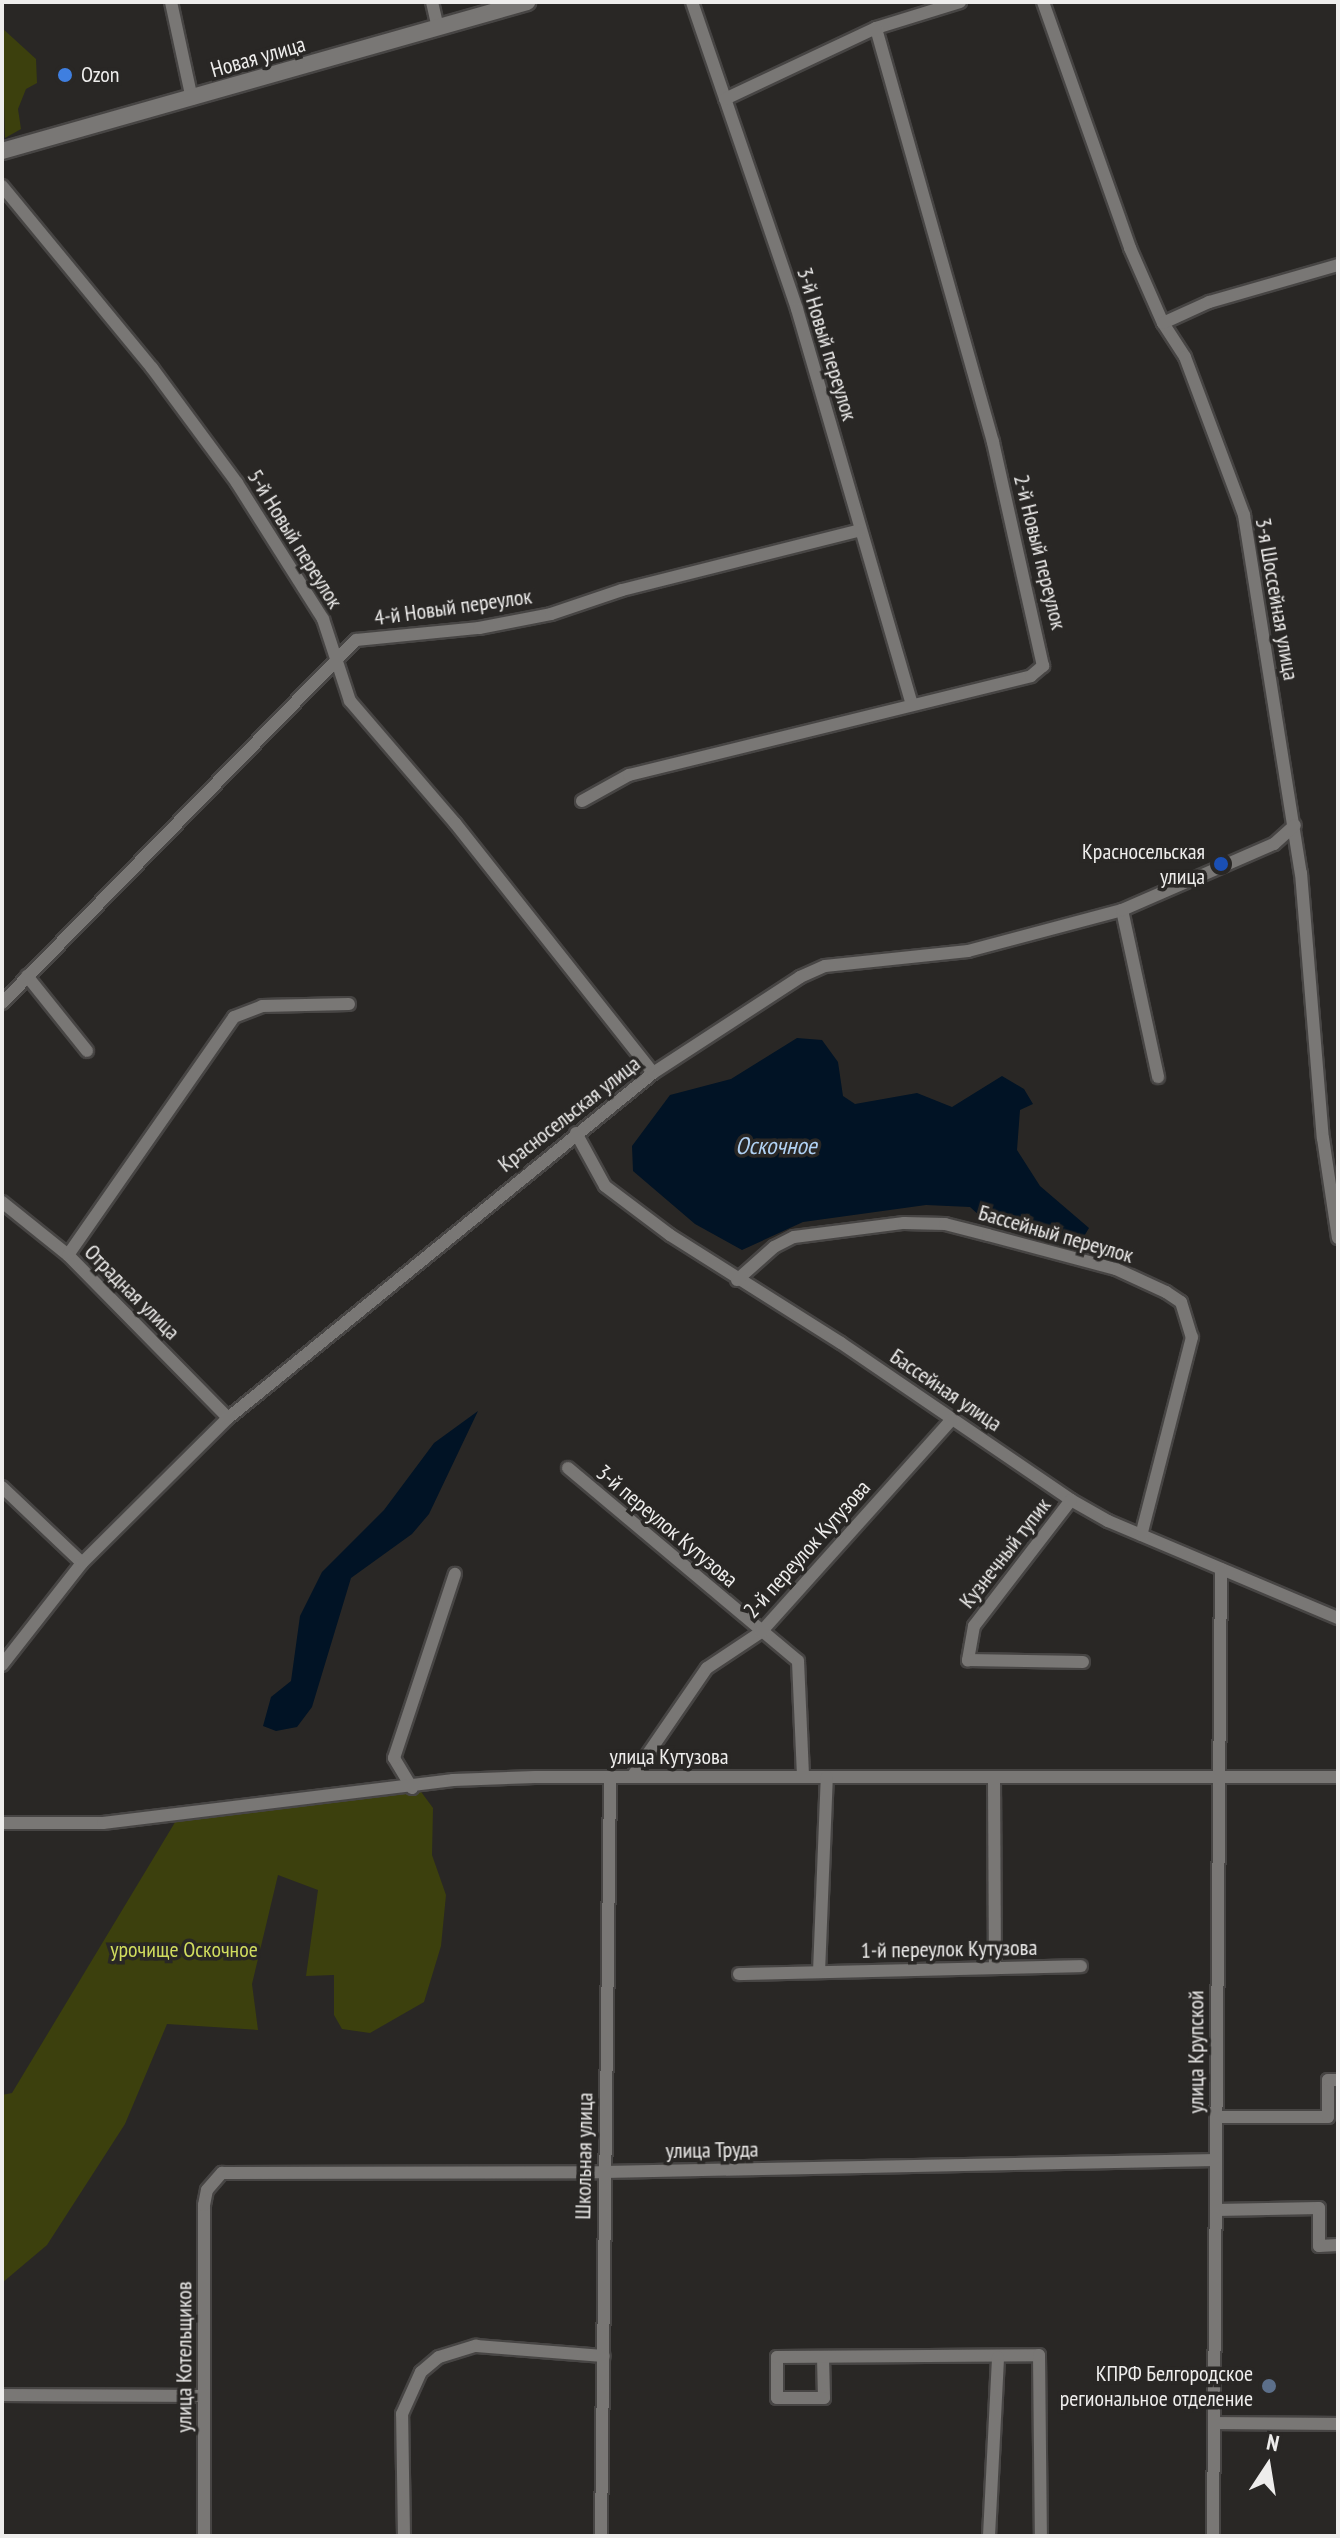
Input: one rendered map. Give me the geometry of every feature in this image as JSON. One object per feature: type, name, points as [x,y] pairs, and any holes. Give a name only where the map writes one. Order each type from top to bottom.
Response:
[{"type":"street","points":[[171,2],[192,99]]},
{"type":"street","points":[[432,2],[438,27]]},
{"type":"street","name":"Новая улица","points":[[2,151],[527,2]]},
{"type":"street","name":"3-й Новый переулок","points":[[692,2],[797,309],[860,530],[871,553],[911,702]]},
{"type":"street","points":[[725,99],[876,28],[960,2]]},
{"type":"street","name":"3-я Шоссейная улица","points":[[1043,2],[1130,248],[1163,323],[1185,357],[1244,515],[1295,825],[1323,1138],[1338,1238]]},
{"type":"street","name":"2-й Новый переулок","points":[[582,801],[629,775],[911,702],[1031,676],[1045,659],[993,442],[876,28]]},
{"type":"street","name":"5-й Новый переулок","points":[[2,186],[152,368],[237,483],[323,619],[350,701],[455,823],[653,1073]]},
{"type":"street","points":[[1163,323],[1209,302],[1338,265]]},
{"type":"street","name":"4-й Новый переулок","points":[[2,1003],[334,658],[356,640],[479,628],[551,614],[622,590],[860,530]]},
{"type":"street","name":"Красносельская улица","points":[[2,1665],[82,1563],[228,1418],[653,1073],[825,966],[968,951],[1122,910],[1274,844],[1295,825]]},
{"type":"street","points":[[1122,910],[1158,1077]]},
{"type":"street","points":[[27,976],[87,1051]]},
{"type":"street","points":[[68,1255],[234,1017],[262,1006],[349,1004]]},
{"type":"street","name":"Бассейная улица","points":[[576,1133],[605,1186],[737,1280],[1071,1500],[1141,1535],[1338,1618]]},
{"type":"street","name":"Отрадная улица","points":[[2,1202],[68,1255],[228,1418]]},
{"type":"street","name":"Бассейный переулок","points":[[737,1280],[774,1247],[794,1237],[904,1223],[945,1224],[1116,1269],[1166,1292],[1181,1302],[1192,1337],[1141,1535]]},
{"type":"street","name":"2-й переулок Кутузова","points":[[632,1777],[707,1668],[761,1632],[952,1419]]},
{"type":"street","name":"3-й переулок Кутузова","points":[[568,1468],[798,1661],[803,1777]]},
{"type":"street","points":[[2,1487],[82,1563]]},
{"type":"street","name":"Кузнечный тупик","points":[[1071,1500],[974,1626],[968,1660],[1083,1662]]},
{"type":"street","name":"улица Крупской","points":[[1213,2536],[1216,1778],[1221,1569]]},
{"type":"street","points":[[412,1788],[394,1758],[397,1742],[455,1574]]},
{"type":"street","name":"улица Кутузова","points":[[2,1823],[103,1823],[412,1788],[453,1780],[610,1777],[1338,1777]]},
{"type":"street","name":"Школьная улица","points":[[601,2536],[610,1777]]},
{"type":"street","points":[[819,1972],[827,1777]]},
{"type":"street","points":[[994,1778],[995,1968]]},
{"type":"street","name":"1-й переулок Кутузова","points":[[739,1974],[1081,1966]]},
{"type":"street","points":[[1216,2117],[1328,2117],[1328,2080],[1338,2080]]},
{"type":"street","name":"улица Труда","points":[[212,2180],[233,2170],[604,2172],[1216,2160]]},
{"type":"street","name":"улица Котельщиков","points":[[204,2536],[204,2205],[212,2180]]},
{"type":"street","points":[[1216,2210],[1319,2208],[1319,2246],[1338,2245]]},
{"type":"street","points":[[404,2536],[402,2414],[421,2372],[439,2357],[476,2346],[604,2356]]},
{"type":"street","points":[[823,2357],[824,2398],[777,2398],[777,2357],[1039,2355],[1041,2536]]},
{"type":"street","points":[[989,2536],[998,2357]]},
{"type":"street","points":[[2,2395],[204,2396]]},
{"type":"street","points":[[1215,2423],[1338,2424]]},
{"type":"green space","points":[[2,28],[36,59],[37,83],[26,89],[18,109],[21,129],[5,138]]},
{"type":"green space","name":"урочище Оскочное","points":[[419,1789],[433,1808],[432,1855],[446,1895],[441,1946],[424,2002],[370,2033],[342,2029],[334,2015],[334,1975],[306,1976],[318,1890],[278,1875],[252,1984],[258,2030],[167,2024],[125,2124],[47,2245],[2,2283],[2,2095],[12,2093],[180,1814]]},
{"type":"water","name":"Оскочное","points":[[797,1038],[822,1040],[838,1062],[843,1096],[855,1104],[917,1093],[952,1107],[1002,1076],[1024,1089],[1033,1104],[1020,1110],[1017,1150],[1040,1186],[1089,1228],[1083,1238],[991,1226],[970,1207],[926,1205],[803,1222],[742,1250],[695,1224],[633,1171],[632,1146],[670,1095],[731,1079]]},
{"type":"water","points":[[478,1411],[429,1514],[412,1534],[351,1578],[312,1707],[297,1727],[276,1731],[263,1726],[271,1697],[291,1681],[300,1616],[322,1572],[384,1510],[434,1443]]},
{"type":"place","name":"Ozon","points":[[65,75]]},
{"type":"place","name":"Красносельская улица","points":[[1221,864]]},
{"type":"place","name":"КПРФ Белгородское региональное отделение","points":[[1269,2386]]}]
